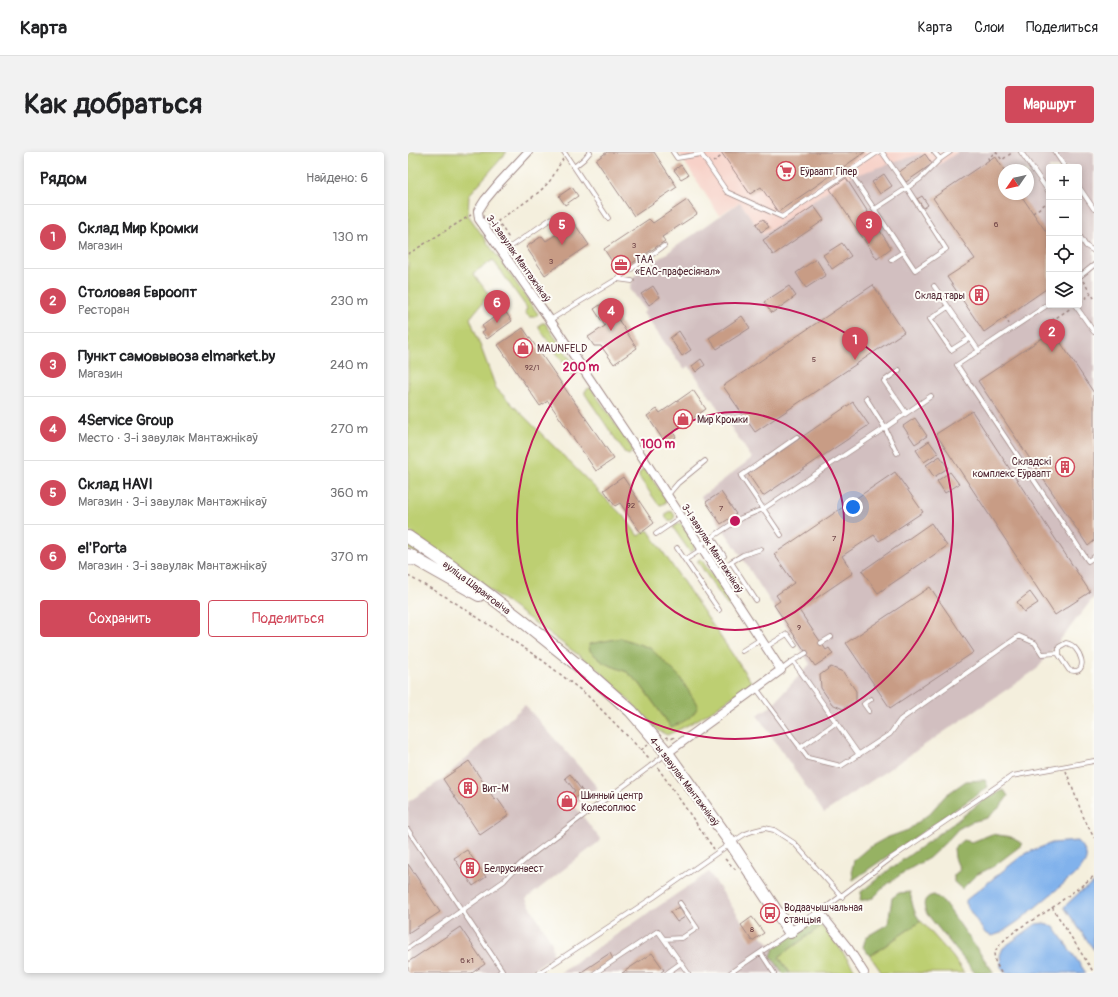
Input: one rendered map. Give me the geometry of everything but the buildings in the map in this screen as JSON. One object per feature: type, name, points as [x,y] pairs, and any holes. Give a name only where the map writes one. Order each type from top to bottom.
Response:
[{"type":"street","name":"3-і завулак Мантажнікаў","points":[[528,152],[485,200],[478,211],[479,219],[550,320],[781,670]]},
{"type":"street","name":"вуліца Шаранговіча","points":[[408,537],[452,567],[520,619]]},
{"type":"street","name":"вуліца Шаранговіча","points":[[409,557],[520,619]]},
{"type":"street","name":"4-ы завулак Мантажнікаў","points":[[520,619],[595,679],[631,711],[667,753],[731,843],[790,932]]},
{"type":"street","points":[[667,753],[781,670]]},
{"type":"street","points":[[790,932],[820,913],[848,948],[864,973]]},
{"type":"lane","points":[[574,166],[584,159],[590,152]]},
{"type":"lane","points":[[673,152],[677,158],[701,154],[727,192],[782,217],[878,152]]},
{"type":"lane","points":[[850,171],[915,270],[946,249],[882,152]]},
{"type":"lane","points":[[934,152],[940,159]]},
{"type":"lane","points":[[875,209],[920,179],[940,159],[950,152]]},
{"type":"lane","points":[[1021,152],[1046,188]]},
{"type":"lane","points":[[1055,152],[1063,164]]},
{"type":"lane","points":[[565,153],[608,218]]},
{"type":"lane","points":[[1082,191],[1094,209]]},
{"type":"lane","points":[[503,252],[555,216]]},
{"type":"lane","points":[[1080,236],[1086,246],[1094,251]]},
{"type":"lane","points":[[550,320],[617,279],[664,246]]},
{"type":"lane","points":[[891,260],[903,252]]},
{"type":"lane","points":[[1082,275],[1094,265]]},
{"type":"lane","points":[[617,279],[632,281]]},
{"type":"lane","points":[[934,286],[979,352]]},
{"type":"lane","points":[[1046,306],[957,366],[1088,561],[1094,557]]},
{"type":"lane","points":[[948,307],[930,319],[951,350],[970,338]]},
{"type":"lane","points":[[1078,308],[1094,332]]},
{"type":"lane","points":[[899,370],[884,381],[906,413]]},
{"type":"lane","points":[[685,560],[712,537],[741,518],[763,509],[931,396]]},
{"type":"lane","points":[[866,398],[885,428],[897,453]]},
{"type":"lane","points":[[781,535],[741,476],[797,437]]},
{"type":"lane","points":[[667,496],[678,483],[705,460]]},
{"type":"lane","points":[[656,534],[681,517]]},
{"type":"lane","points":[[712,537],[724,556]]},
{"type":"lane","points":[[677,548],[718,610]]},
{"type":"lane","points":[[717,572],[742,555],[761,549]]},
{"type":"lane","points":[[731,562],[756,600]]},
{"type":"lane","points":[[766,647],[787,634],[795,645]]},
{"type":"lane","points":[[756,687],[808,758],[841,766],[890,734],[900,720],[1019,636],[1035,643],[1042,654],[1058,653]]},
{"type":"lane","points":[[822,643],[831,637]]},
{"type":"lane","points":[[742,651],[761,638]]},
{"type":"lane","points":[[1066,643],[1072,645],[1083,660],[1082,666],[1075,671],[1069,670],[1058,653],[1059,647],[1064,644],[1066,643]]},
{"type":"lane","points":[[781,670],[806,653]]},
{"type":"lane","points":[[794,661],[859,755]]},
{"type":"lane","points":[[869,711],[864,704],[871,699]]},
{"type":"lane","points":[[800,748],[837,722]]},
{"type":"lane","points":[[408,948],[504,881],[515,868],[529,857],[584,814],[667,753]]},
{"type":"lane","points":[[820,913],[890,859],[1012,776],[1094,761]]},
{"type":"lane","points":[[539,973],[731,843],[753,831],[765,828],[774,830],[794,843],[842,897]]},
{"type":"lane","points":[[408,830],[502,970],[499,973]]},
{"type":"lane","points":[[664,939],[682,938],[697,928],[680,902]]},
{"type":"lane","points":[[595,973],[658,931],[688,973]]},
{"type":"lane","points":[[730,973],[790,932]]},
{"type":"lane","points":[[761,953],[774,973]]},
{"type":"lane","points":[[667,973],[681,963]]},
{"type":"path","points":[[990,160],[988,158],[996,152],[1002,160],[1013,152]]},
{"type":"path","points":[[503,252],[508,237],[498,220],[550,182],[565,153]]},
{"type":"path","points":[[709,165],[723,155]]},
{"type":"path","points":[[1033,213],[1046,203]]},
{"type":"path","points":[[408,254],[478,211]]},
{"type":"path","points":[[1082,281],[1094,298]]},
{"type":"path","points":[[1082,301],[1091,294]]},
{"type":"path","points":[[1050,333],[1045,325],[1071,308]]},
{"type":"path","points":[[1004,317],[1012,329]]},
{"type":"path","points":[[408,576],[448,598],[542,660],[588,695],[649,758]]},
{"type":"path","points":[[641,750],[649,744]]},
{"type":"path","points":[[1064,767],[1083,816],[1094,836]]},
{"type":"path","points":[[658,768],[715,850]]},
{"type":"path","points":[[1001,973],[995,961],[994,953],[998,946],[1011,935],[1094,876]]},
{"type":"path","points":[[1052,907],[1094,973]]},
{"type":"shaded area","points":[[678,152],[958,152],[933,169],[846,178],[763,235],[740,202],[719,215]]},
{"type":"shaded area","points":[[958,152],[1094,152],[1094,597],[1037,669],[824,813],[757,715],[770,707],[810,664],[734,545],[701,497],[752,458],[689,366],[684,369],[643,313],[646,310],[630,289],[634,276],[740,202],[763,235],[846,178],[921,154],[933,169]]},
{"type":"shaded area","points":[[525,705],[598,788],[574,805],[601,840],[526,899],[552,943],[553,956],[528,973],[408,973],[408,802],[443,779]]},
{"type":"shaded area","points":[[709,872],[743,923],[741,925],[751,941],[761,935],[772,946],[790,973],[560,973]]},
{"type":"green space","points":[[411,152],[507,152],[469,195],[468,215],[538,314],[535,317],[529,317],[525,312],[527,308],[493,260],[473,273],[489,295],[470,318],[496,388],[627,520],[638,536],[648,530],[752,683],[711,711],[678,730],[667,735],[659,731],[599,670],[408,530],[408,155]],"holes":[[[590,651],[698,706],[671,727],[640,684],[627,672],[604,663]]]},
{"type":"green space","points":[[545,323],[578,370],[579,372],[575,375],[572,375],[539,328],[539,325]]},
{"type":"green space","points":[[591,388],[632,448],[632,452],[629,455],[625,453],[585,394],[585,391]]},
{"type":"green space","points":[[644,469],[666,499],[665,503],[661,505],[658,504],[639,477],[639,473]]},
{"type":"green space","points":[[670,511],[675,516],[670,521],[665,516]]},
{"type":"green space","points":[[681,523],[694,543],[694,550],[690,552],[673,527]]},
{"type":"green space","points":[[408,542],[451,574],[408,549]]},
{"type":"green space","points":[[701,559],[731,602],[730,606],[727,605],[698,562],[698,560]]},
{"type":"green space","points":[[621,638],[650,648],[679,676],[698,706],[690,717],[671,727],[640,684],[627,672],[604,663],[590,651],[589,644]]},
{"type":"green space","points":[[985,780],[988,787],[853,880],[852,869],[854,860],[868,848],[886,838],[908,830],[930,813],[946,795],[966,781]]},
{"type":"green space","points":[[1004,790],[1008,796],[1000,807],[987,818],[971,822],[958,829],[929,858],[904,872],[885,886],[873,898],[860,901],[861,892],[886,872],[986,798]]},
{"type":"green space","points":[[992,834],[1011,837],[1023,844],[994,866],[976,875],[962,889],[954,882],[954,875],[960,870],[955,858],[954,848],[963,840],[972,842]]},
{"type":"green space","points":[[910,892],[915,911],[921,921],[870,956],[863,947],[866,937],[888,924],[892,898],[899,893]]},
{"type":"green space","points":[[934,895],[944,902],[994,973],[975,973],[927,914],[924,902],[927,898]]},
{"type":"green space","points":[[810,920],[817,920],[821,926],[779,957],[790,973],[783,973],[771,956],[774,949]]},
{"type":"green space","points":[[921,921],[953,957],[964,973],[882,973],[870,956]]},
{"type":"green space","points":[[821,926],[839,947],[857,973],[790,973],[779,957]]},
{"type":"water","points":[[1077,841],[1084,849],[1086,856],[1085,863],[1079,871],[1020,920],[1001,933],[992,936],[985,933],[966,905],[966,900],[1024,854],[1052,843]]},
{"type":"water","points":[[1094,883],[1094,950],[1064,907],[1080,892]]},
{"type":"water","points":[[1044,923],[1054,927],[1086,973],[1006,973],[1001,967],[1000,955],[1003,948],[1036,924]]},
{"type":"place","name":"Еўраапт Гіпер","points":[[786,171]]},
{"type":"place","name":"Пункт самовывоза elmarket.by","points":[[869,244]]},
{"type":"place","name":"Склад HAVI","points":[[562,245]]},
{"type":"place","name":"ТАА «ЕАС-прафесіянал»","points":[[621,265]]},
{"type":"place","name":"Склад тары","points":[[979,295]]},
{"type":"place","name":"el'Porta","points":[[497,323]]},
{"type":"place","name":"4Service Group","points":[[611,331]]},
{"type":"place","name":"MAUNFELD","points":[[523,348]]},
{"type":"place","name":"Столовая Евроопт","points":[[1052,352]]},
{"type":"place","name":"Склад Мир Кромки","points":[[855,360]]},
{"type":"place","name":"Мир Кромки","points":[[683,419]]},
{"type":"place","name":"Складскі комплекс Еўраапт","points":[[1065,467]]},
{"type":"place","name":"Вит-М","points":[[468,788]]},
{"type":"place","name":"Шинный центр Колесоплюс","points":[[567,801]]},
{"type":"place","name":"Белрусинвест","points":[[470,868]]},
{"type":"place","name":"Водаачышчальная станцыя","points":[[770,913]]}]
